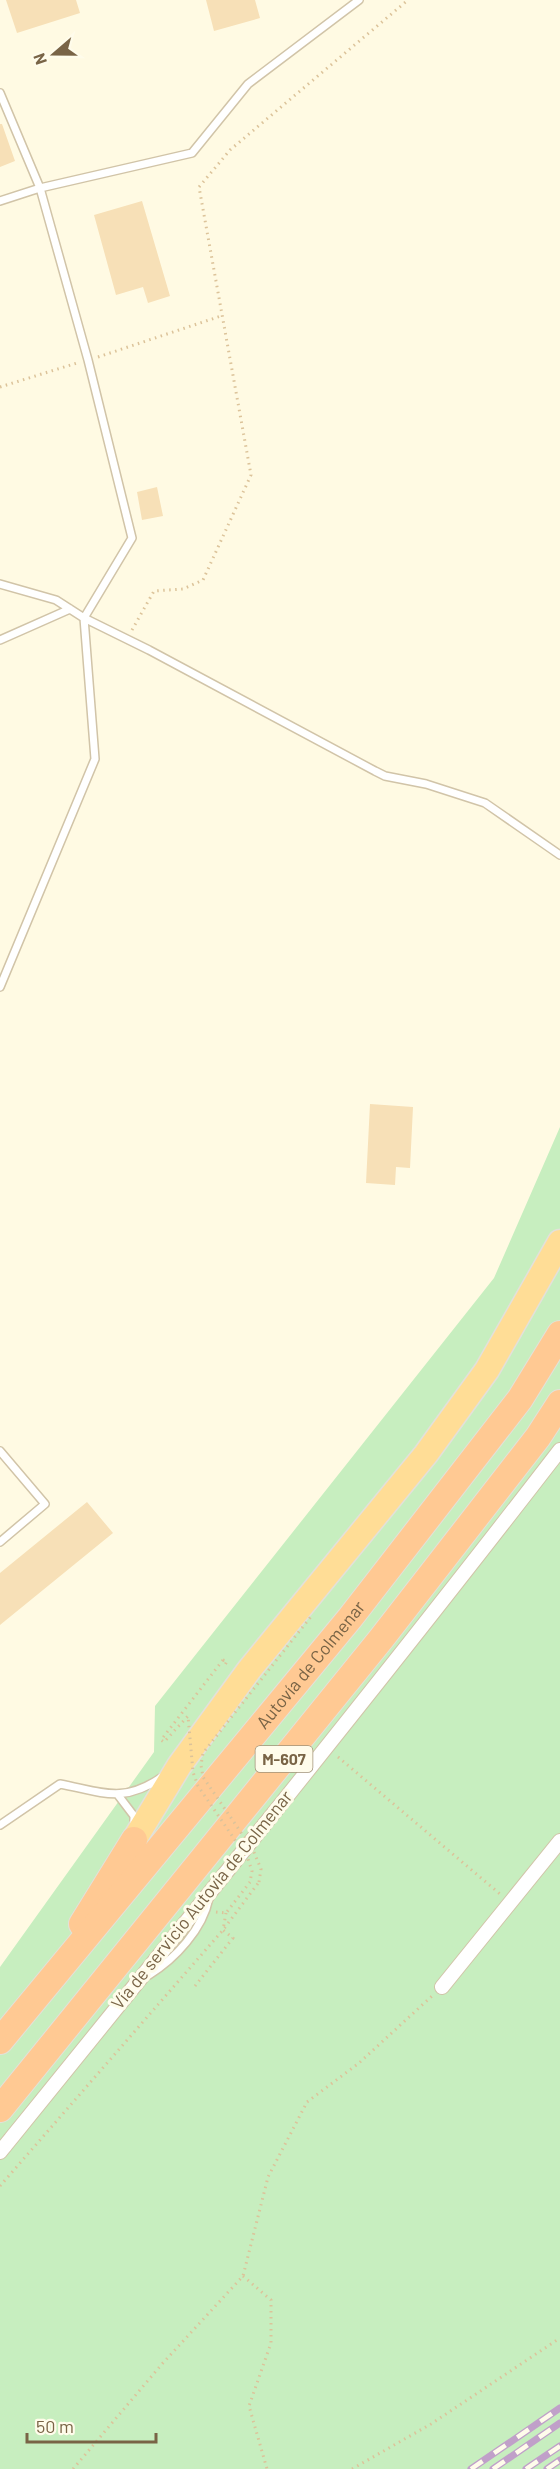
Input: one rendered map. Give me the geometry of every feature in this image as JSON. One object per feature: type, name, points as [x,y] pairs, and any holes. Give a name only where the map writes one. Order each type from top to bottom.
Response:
[{"type":"highway","points":[[45,1989],[95,1902],[179,1766],[256,1661],[426,1454],[487,1370],[560,1242]]},
{"type":"highway","name":"Autovía de Colmenar","points":[[0,2041],[350,1617],[520,1399],[560,1334]]},
{"type":"highway","name":"M-607","points":[[0,2109],[381,1639],[538,1437],[560,1403]]},
{"type":"street","name":"Vía de servicio Autovía de Colmenar","points":[[0,2152],[325,1746],[404,1652],[560,1450]]},
{"type":"street","points":[[442,1987],[560,1841]]},
{"type":"lane","points":[[0,201],[40,188],[192,153],[248,84],[358,0]]},
{"type":"lane","points":[[0,93],[40,188],[88,360],[132,538],[84,618],[95,759],[0,987]]},
{"type":"lane","points":[[0,584],[57,600],[84,618],[386,776],[426,784],[485,803],[560,855]]},
{"type":"lane","points":[[0,640],[70,609]]},
{"type":"lane","points":[[0,1451],[45,1504],[0,1542]]},
{"type":"lane","points":[[0,1825],[60,1784],[118,1795],[147,1788],[179,1766]]},
{"type":"lane","points":[[118,1795],[134,1816],[134,1840]]},
{"type":"lane","points":[[137,1982],[168,1964],[206,1911],[210,1892]]},
{"type":"path","points":[[127,639],[154,591],[183,589],[203,580],[251,475],[199,187],[230,150],[408,0]]},
{"type":"path","points":[[0,387],[221,316]]},
{"type":"path","points":[[0,2186],[223,1930],[259,1882],[261,1869],[253,1850],[203,1776],[201,1766],[203,1753],[313,1614]]},
{"type":"path","points":[[223,1660],[161,1740],[164,1742],[188,1716],[193,1772],[198,1786],[248,1859],[252,1871],[250,1882],[226,1913],[223,1930]]},
{"type":"path","points":[[325,1746],[509,1902]]},
{"type":"path","points":[[206,1911],[226,1913]]},
{"type":"path","points":[[195,1986],[233,1938],[223,1930]]},
{"type":"path","points":[[73,2469],[162,2364],[243,2276],[268,2177],[307,2102],[359,2063],[442,1987]]},
{"type":"path","points":[[243,2276],[271,2300],[271,2343],[249,2406],[267,2469]]},
{"type":"path","points":[[352,2469],[431,2424],[560,2338]]},
{"type":"green space","points":[[560,1127],[560,2469],[0,2469],[0,1967],[154,1752],[155,1706],[494,1278]]},
{"type":"building","points":[[6,0],[76,0],[80,13],[17,33]]},
{"type":"building","points":[[206,0],[255,0],[260,18],[214,31]]},
{"type":"building","points":[[0,124],[2,124],[15,161],[0,167]]},
{"type":"building","points":[[142,201],[170,296],[148,303],[143,287],[116,295],[94,215]]},
{"type":"building","points":[[157,487],[163,516],[142,520],[137,492]]},
{"type":"building","points":[[370,1104],[413,1107],[410,1168],[396,1167],[395,1185],[366,1183]]},
{"type":"building","points":[[87,1502],[113,1533],[0,1625],[0,1573]]},
{"type":"railway","points":[[471,2469],[560,2408]]},
{"type":"railway","points":[[493,2469],[560,2423]]},
{"type":"railway","points":[[526,2469],[560,2446]]},
{"type":"railway","points":[[547,2469],[560,2460]]}]
